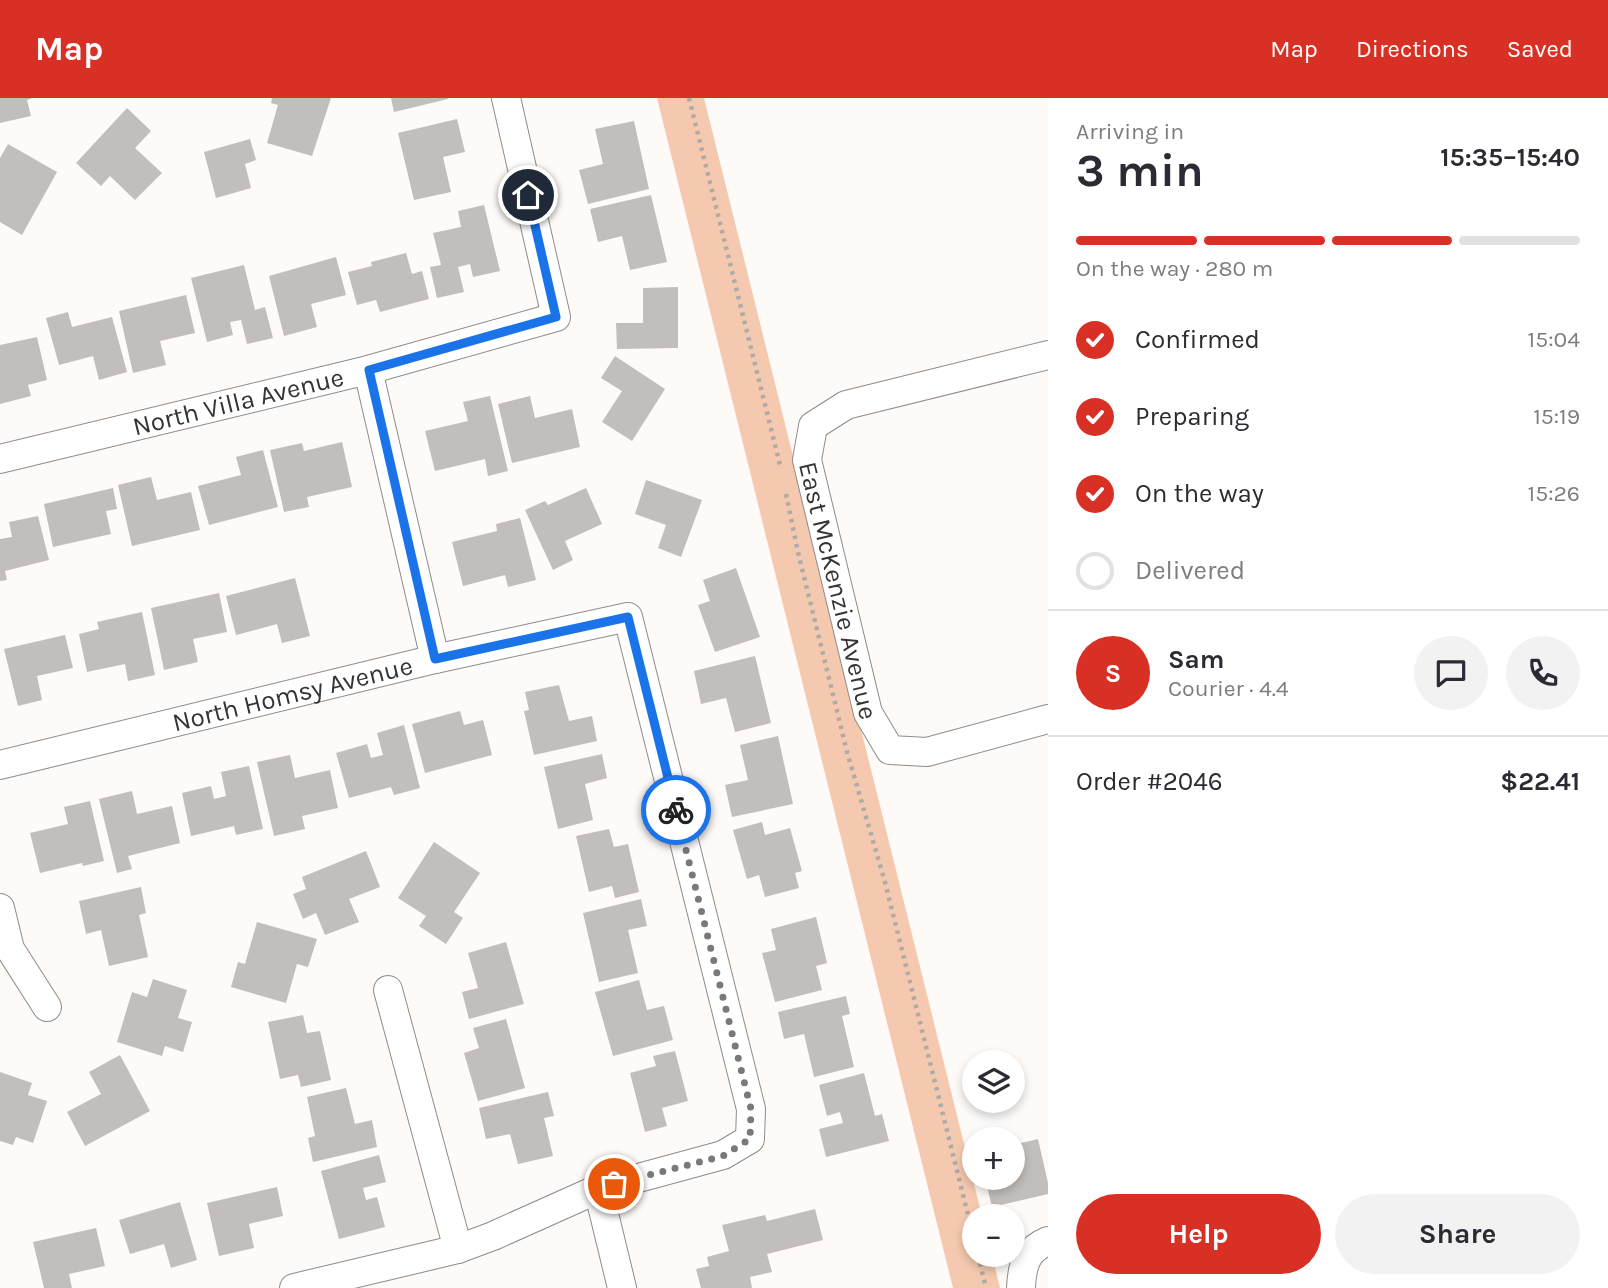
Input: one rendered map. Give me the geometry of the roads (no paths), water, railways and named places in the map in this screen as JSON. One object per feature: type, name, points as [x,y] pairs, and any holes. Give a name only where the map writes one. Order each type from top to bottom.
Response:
[{"type":"street","name":"North Villa Avenue","points":[[0,459],[369,370],[556,317],[506,98]]},
{"type":"street","name":"East McKenzie Avenue","points":[[1048,355],[846,405],[813,426],[807,460],[868,713],[890,750],[927,752],[1048,719]]},
{"type":"street","points":[[369,370],[435,659]]},
{"type":"street","name":"North Homsy Avenue","points":[[0,765],[435,659],[628,617],[751,1109],[750,1139],[723,1156],[598,1189]]},
{"type":"street","points":[[0,908],[10,949],[47,1007]]},
{"type":"street","points":[[388,990],[458,1250]]},
{"type":"street","points":[[294,1288],[458,1250],[598,1189],[622,1288]]},
{"type":"street","points":[[1021,1288],[1022,1270],[1037,1249]]}]
